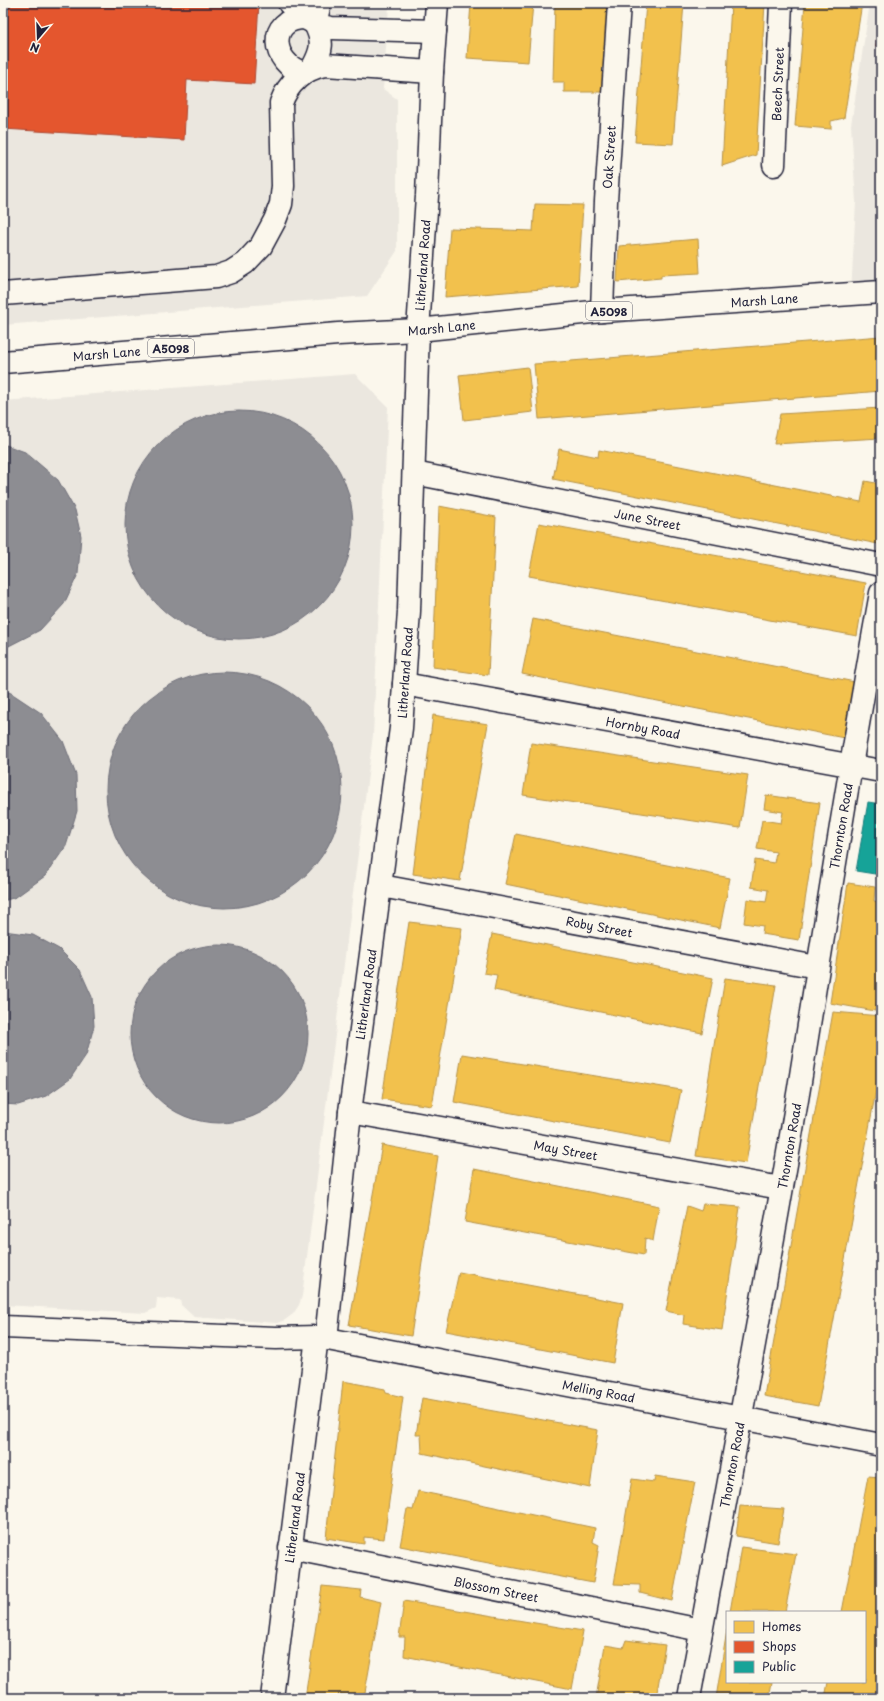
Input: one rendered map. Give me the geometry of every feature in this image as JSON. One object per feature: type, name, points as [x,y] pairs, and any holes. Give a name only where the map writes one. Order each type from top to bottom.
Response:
[{"type":"street","points":[[289,3],[313,15],[331,28],[435,31]]},
{"type":"street","name":"Litherland Road","points":[[272,1698],[290,1548],[341,1206],[350,1112],[401,728],[409,611],[418,330],[427,204],[432,72],[438,3]]},
{"type":"street","name":"Oak Street","points":[[602,311],[606,201],[619,3]]},
{"type":"street","name":"Beech Street","points":[[774,165],[781,3]]},
{"type":"street","points":[[3,294],[216,276],[231,272],[245,263],[261,246],[275,220],[281,204],[283,186],[281,103],[285,92],[308,70],[321,52],[320,34],[313,15]]},
{"type":"street","points":[[313,15],[287,21],[278,35],[280,53],[285,63],[294,70],[308,70],[325,65],[432,72]]},
{"type":"street","name":"Marsh Lane","points":[[3,362],[338,334],[418,330],[602,311],[881,292]]},
{"type":"street","name":"June Street","points":[[414,473],[881,565]]},
{"type":"street","name":"Thornton Road","points":[[689,1698],[741,1419],[881,593]]},
{"type":"street","name":"Hornby Road","points":[[404,684],[881,771]]},
{"type":"street","name":"Roby Street","points":[[381,886],[817,967]]},
{"type":"street","name":"May Street","points":[[350,1112],[781,1188]]},
{"type":"street","name":"Melling Road","points":[[3,1327],[276,1338],[321,1338],[881,1445]]},
{"type":"street","name":"Blossom Street","points":[[290,1548],[701,1630]]},
{"type":"shaded area","points":[[3,3],[392,3],[389,6],[383,89],[397,99],[397,251],[367,296],[3,325]]},
{"type":"shaded area","points":[[870,3],[881,3],[881,292],[851,294],[856,202],[851,125]]},
{"type":"shaded area","points":[[355,374],[388,407],[373,735],[302,1296],[299,1305],[293,1314],[285,1320],[277,1323],[194,1317],[181,1305],[180,1300],[157,1298],[156,1308],[145,1313],[3,1305],[3,401]]},
{"type":"building: Homes","points":[[471,3],[533,3],[528,62],[467,58]]},
{"type":"building: Homes","points":[[555,3],[611,3],[609,92],[564,92],[564,82],[553,82]]},
{"type":"building: Homes","points":[[646,3],[684,3],[673,144],[635,142]]},
{"type":"building: Homes","points":[[731,3],[765,3],[756,155],[722,166]]},
{"type":"building: Homes","points":[[805,3],[862,3],[844,118],[831,121],[831,129],[795,126]]},
{"type":"building: Homes","points":[[535,204],[583,205],[578,286],[445,297],[450,228],[533,231]]},
{"type":"building: Homes","points":[[698,239],[700,273],[661,275],[661,278],[617,282],[619,246]]},
{"type":"building: Homes","points":[[881,336],[881,391],[539,419],[534,364]]},
{"type":"building: Homes","points":[[528,367],[533,412],[464,420],[459,375]]},
{"type":"building: Homes","points":[[881,408],[881,438],[774,444],[780,414]]},
{"type":"building: Homes","points":[[559,449],[598,457],[599,450],[861,502],[865,481],[881,484],[881,527],[878,544],[553,479]]},
{"type":"building: Homes","points":[[439,506],[496,517],[488,675],[433,667]]},
{"type":"building: Homes","points":[[539,523],[866,583],[857,636],[529,576]]},
{"type":"building: Homes","points":[[533,619],[855,682],[844,738],[522,674]]},
{"type":"building: Homes","points":[[433,715],[488,724],[460,881],[413,874]]},
{"type":"building: Homes","points":[[531,743],[748,775],[740,828],[523,795]]},
{"type":"building: Homes","points":[[766,795],[820,803],[799,940],[762,934],[763,926],[744,923],[747,899],[766,902],[768,890],[751,887],[755,860],[774,863],[776,852],[757,849],[762,820],[781,823],[783,812],[764,809]]},
{"type":"building: Homes","points":[[516,834],[730,878],[720,928],[505,884]]},
{"type":"building: Homes","points":[[848,883],[875,887],[874,901],[881,902],[881,981],[875,1011],[830,1003]]},
{"type":"building: Homes","points":[[409,922],[462,928],[432,1106],[382,1099]]},
{"type":"building: Homes","points":[[492,934],[713,978],[702,1033],[494,990],[497,975],[484,973]]},
{"type":"building: Homes","points":[[725,978],[776,985],[746,1163],[696,1156]]},
{"type":"building: Homes","points":[[833,1012],[881,1016],[881,1063],[818,1406],[764,1396]]},
{"type":"building: Homes","points":[[462,1054],[681,1090],[670,1143],[454,1102]]},
{"type":"building: Homes","points":[[382,1145],[438,1156],[411,1336],[349,1325]]},
{"type":"building: Homes","points":[[474,1169],[659,1206],[653,1241],[645,1238],[644,1255],[465,1222]]},
{"type":"building: Homes","points":[[703,1204],[740,1207],[722,1330],[683,1324],[684,1315],[666,1311],[687,1206],[701,1211]]},
{"type":"building: Homes","points":[[459,1272],[623,1303],[613,1363],[446,1331]]},
{"type":"building: Homes","points":[[343,1381],[385,1389],[386,1393],[403,1397],[384,1539],[364,1537],[364,1544],[326,1538]]},
{"type":"building: Homes","points":[[422,1398],[598,1430],[590,1488],[422,1453],[421,1435],[416,1435]]},
{"type":"building: Homes","points":[[655,1476],[695,1482],[672,1601],[640,1593],[640,1585],[614,1584],[632,1479],[654,1482]]},
{"type":"building: Homes","points":[[868,1476],[881,1477],[881,1698],[825,1698],[828,1683],[866,1683],[866,1611],[842,1611]]},
{"type":"building: Homes","points":[[418,1491],[595,1528],[593,1542],[599,1545],[593,1583],[400,1546],[407,1509],[413,1510]]},
{"type":"building: Homes","points":[[740,1506],[784,1509],[778,1543],[736,1536]]},
{"type":"building: Homes","points":[[741,1547],[796,1554],[785,1611],[730,1611]]},
{"type":"building: Homes","points":[[322,1586],[361,1590],[360,1597],[381,1602],[364,1698],[305,1698]]},
{"type":"building: Homes","points":[[404,1601],[583,1631],[572,1689],[404,1656],[405,1637],[399,1637]]},
{"type":"building: Homes","points":[[726,1636],[726,1683],[772,1683],[769,1698],[716,1698]]},
{"type":"building: Homes","points":[[626,1640],[665,1645],[656,1698],[596,1698],[605,1645],[623,1648]]},
{"type":"building: Shops","points":[[3,3],[259,3],[254,84],[187,80],[184,140],[3,129]]},
{"type":"building: Shops","points":[[879,26],[881,26],[881,47],[876,46]]},
{"type":"building: Public","points":[[868,802],[881,804],[881,875],[856,871]]},
{"type":"building: Industry","points":[[228,411],[250,411],[272,415],[283,419],[303,430],[320,444],[334,461],[345,481],[349,492],[353,514],[353,536],[349,558],[345,569],[334,589],[320,606],[303,620],[272,635],[250,639],[228,639],[206,635],[185,626],[166,613],[151,598],[138,579],[129,558],[125,536],[125,514],[129,492],[138,471],[151,452],[166,437],[185,424],[206,415]]},
{"type":"building: Industry","points":[[3,444],[25,452],[58,480],[75,510],[81,536],[78,574],[64,604],[40,630],[3,649]]},
{"type":"building: Industry","points":[[224,672],[258,677],[269,681],[299,699],[315,715],[328,735],[337,756],[342,790],[337,824],[333,835],[315,865],[299,881],[279,894],[258,903],[224,908],[190,903],[179,899],[149,881],[133,865],[120,845],[111,824],[106,790],[111,756],[115,745],[133,715],[149,699],[169,686],[190,677]]},
{"type":"building: Industry","points":[[3,690],[11,693],[41,713],[63,741],[76,775],[77,811],[66,846],[45,876],[16,897],[3,901]]},
{"type":"building: Industry","points":[[4,931],[33,935],[59,949],[80,970],[92,997],[94,1026],[86,1055],[70,1079],[46,1096],[18,1105],[3,1104]]},
{"type":"building: Industry","points":[[219,945],[236,947],[253,952],[268,960],[282,971],[293,985],[301,1000],[306,1017],[308,1034],[306,1051],[301,1068],[293,1083],[282,1097],[268,1108],[253,1116],[236,1121],[219,1123],[202,1121],[185,1116],[170,1108],[156,1097],[145,1083],[137,1068],[132,1051],[130,1034],[132,1017],[137,1000],[145,985],[156,971],[170,960],[185,952],[202,947]]}]
